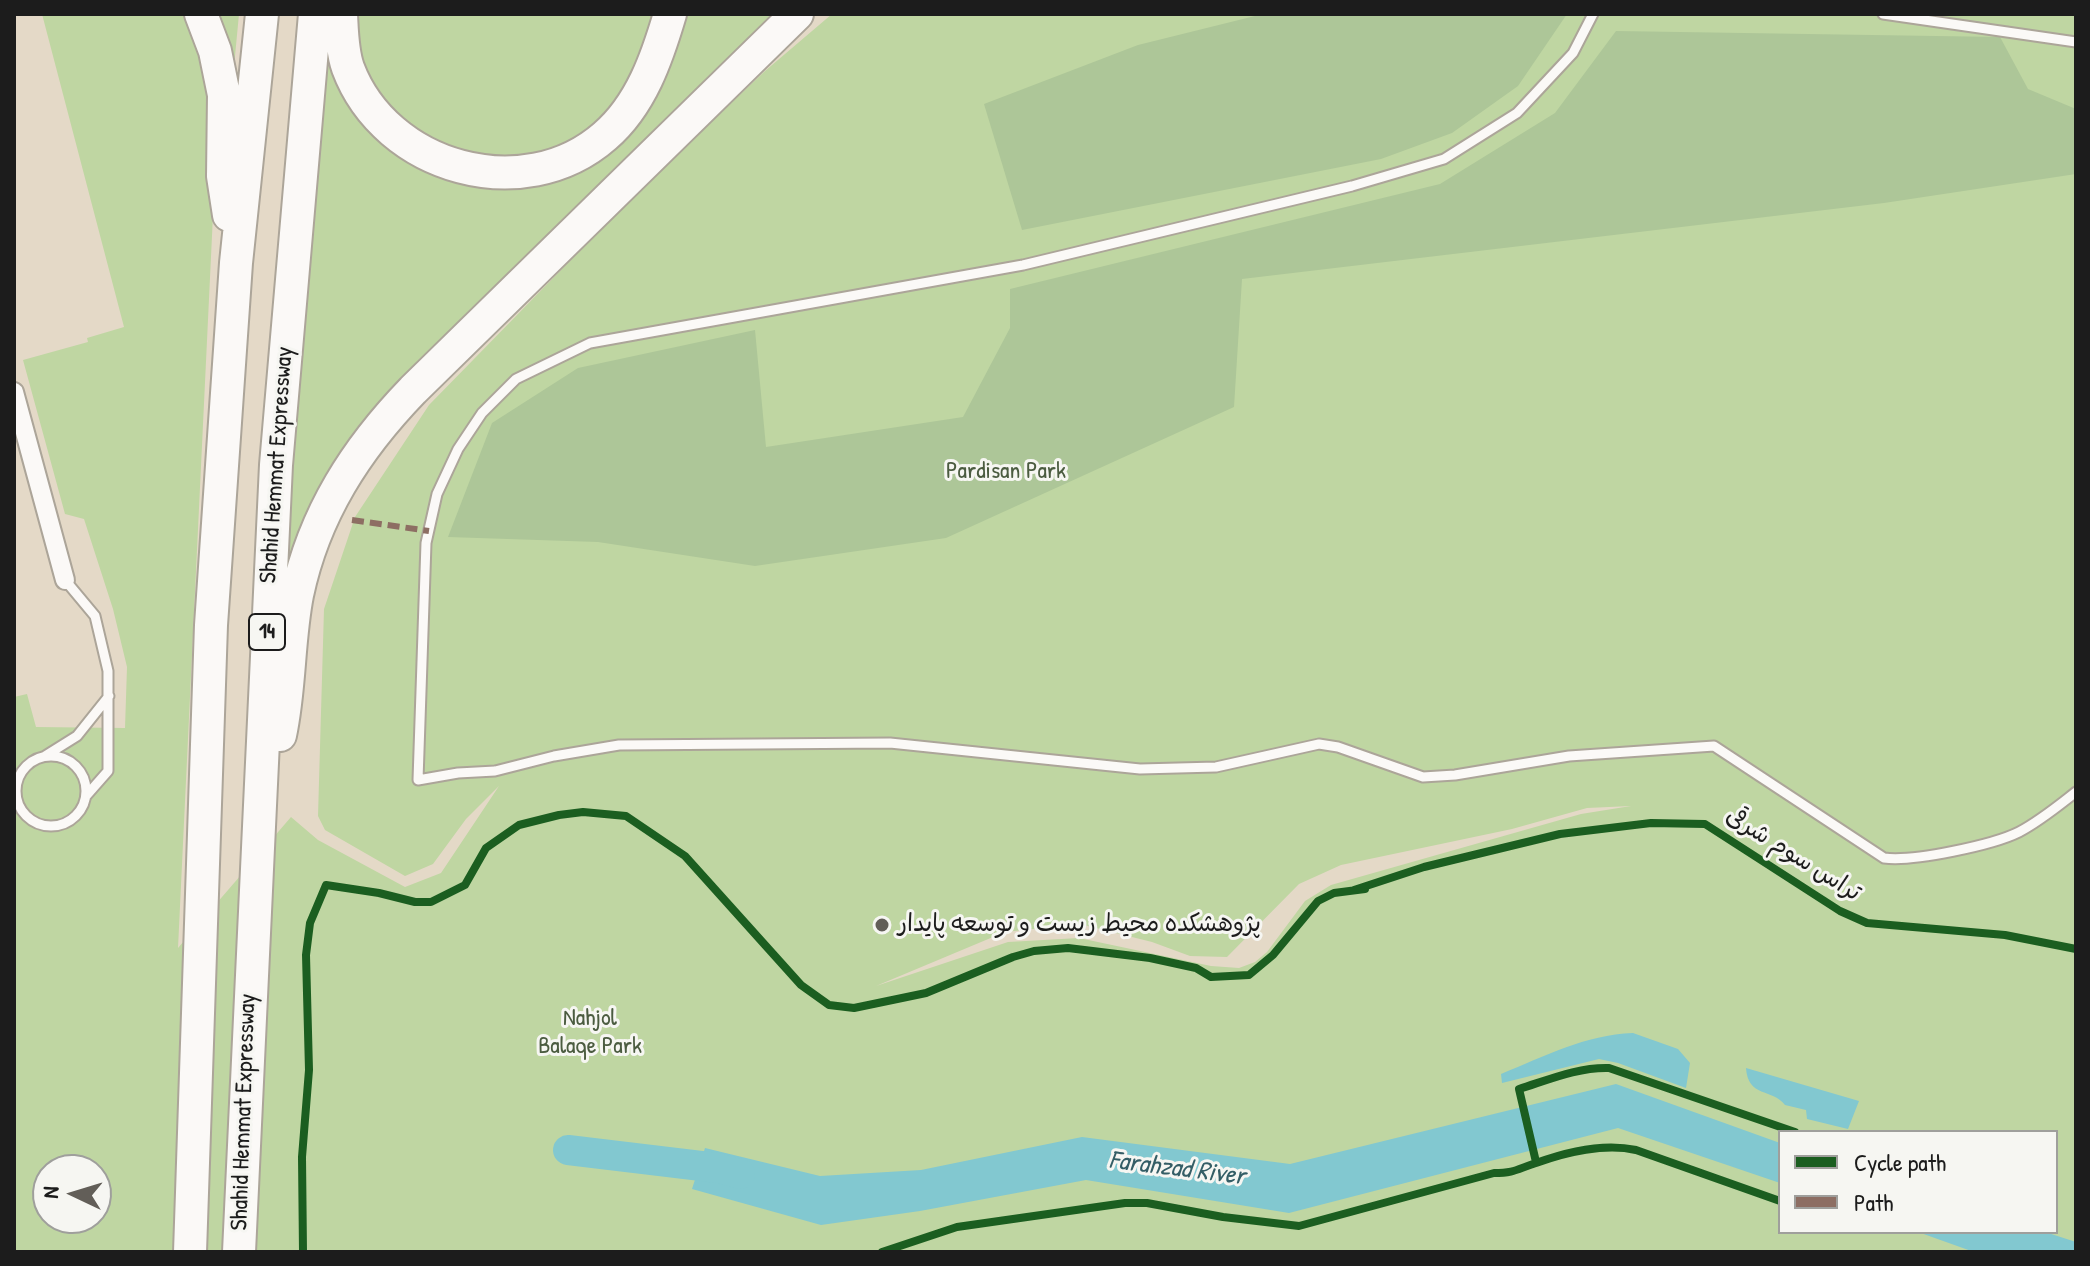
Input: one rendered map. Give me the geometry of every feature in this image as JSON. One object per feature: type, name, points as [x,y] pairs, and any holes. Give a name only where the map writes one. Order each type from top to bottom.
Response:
[{"type":"highway","points":[[201,14],[215,51],[224,95],[223,176],[236,263]]},
{"type":"highway","name":"Shahid Hemmat Expressway","points":[[190,1252],[211,625],[236,263],[262,14]]},
{"type":"highway","name":"Shahid Hemmat Expressway","points":[[239,1252],[256,840],[277,450],[315,14]]},
{"type":"highway","points":[[341,14],[348,68],[362,96],[382,121],[424,155],[455,166],[510,173],[537,170],[564,161],[605,136],[641,91],[657,56],[670,14]]},
{"type":"highway","points":[[256,840],[284,718],[297,596],[306,560],[318,524],[353,461],[405,399],[797,14]]},
{"type":"street","points":[[14,392],[65,580]]},
{"type":"lane","points":[[1593,14],[1573,53],[1517,113],[1444,159],[1352,186],[1023,265],[590,343],[516,379],[482,413],[458,449],[437,494],[426,543],[418,780],[495,771],[554,756],[619,745],[890,743],[1140,769],[1216,767],[1319,744],[1338,747],[1423,777],[1455,775],[1569,756],[1714,746],[1884,858],[1901,860],[2016,834],[2076,792]]},
{"type":"lane","points":[[1883,14],[2076,42]]},
{"type":"lane","points":[[14,821],[57,827],[67,823],[76,816],[86,796],[108,771],[108,671],[95,616],[65,580]]},
{"type":"lane","points":[[14,772],[77,736],[109,696]]},
{"type":"lane","points":[[44,757],[55,756],[75,765],[85,785],[86,796]]},
{"type":"lane","points":[[25,767],[15,787],[16,798],[20,809],[35,824]]},
{"type":"green space","name":"Pardisan Park","points":[[42,14],[193,14],[217,131],[178,948],[291,817],[318,840],[405,887],[441,873],[499,786],[466,819],[433,864],[405,876],[325,830],[318,816],[324,609],[355,517],[429,405],[649,180],[765,71],[832,14],[2076,14],[2076,1252],[14,1252],[14,697],[27,694],[36,727],[125,728],[127,667],[113,609],[84,519],[65,514],[23,360],[88,342],[87,338],[124,327]],"holes":[[[1631,806],[1581,814],[1331,885],[1305,901],[1267,952],[1255,962],[1239,968],[1211,966],[1079,938],[1008,942],[876,986],[1005,932],[1080,924],[1152,942],[1190,956],[1227,957],[1299,884],[1341,865],[1512,829],[1587,808]]]},
{"type":"green space","points":[[208,14],[239,14],[231,98]]},
{"type":"green space","points":[[332,14],[335,38],[425,163],[589,157],[676,14],[786,14],[394,400],[280,612],[317,155]]},
{"type":"green space","points":[[358,14],[661,14],[616,112],[551,160],[448,157],[379,103],[353,50]]},
{"type":"green space","points":[[1263,14],[1567,14],[1518,86],[1452,133],[1381,159],[1022,230],[984,104],[1138,45]]},
{"type":"green space","points":[[1616,31],[2000,37],[2028,89],[2076,109],[2076,174],[1884,203],[1242,279],[1234,407],[946,538],[755,566],[598,542],[448,537],[492,423],[578,368],[755,330],[766,447],[963,417],[1010,328],[1010,289],[1440,184],[1555,113]]},
{"type":"water","points":[[1633,1033],[1678,1049],[1690,1063],[1686,1088],[1599,1059],[1502,1083],[1501,1074],[1566,1048],[1598,1038]]},
{"type":"water","points":[[1746,1068],[1859,1101],[1848,1129],[1807,1119],[1806,1110],[1785,1105],[1751,1084]]},
{"type":"water","points":[[1616,1084],[1778,1142],[1778,1182],[1618,1128],[1289,1213],[1086,1180],[920,1211],[821,1225],[692,1189],[705,1148],[820,1176],[921,1170],[1082,1137],[1290,1164]]},
{"type":"water","points":[[1924,1234],[2051,1234],[2076,1242],[2076,1252],[1974,1252]]},
{"type":"waterway","name":"Farahzad River","points":[[568,1150],[718,1168],[740,1174]]},
{"type":"marked path","points":[[352,520],[429,531]]},
{"type":"cycle path","points":[[303,1252],[302,1157],[309,1070],[306,955],[310,923],[326,885],[415,902],[431,902],[465,885],[486,848],[519,825],[583,812],[626,816],[685,856],[801,985],[829,1005],[854,1008],[926,993],[1034,951],[1068,948],[1150,958],[1196,968],[1211,977],[1249,975],[1273,955],[1318,901],[1334,893],[1365,889]]},
{"type":"cycle path","name":"تراس سوم شرقی","points":[[1354,890],[1424,867],[1560,834],[1651,823],[1705,824],[1840,911],[1867,923],[2005,935],[2076,949]]},
{"type":"cycle path","points":[[1536,1162],[1519,1089],[1597,1068],[1609,1068],[1789,1130]]},
{"type":"cycle path","points":[[882,1252],[957,1227],[1125,1203],[1147,1203],[1223,1217],[1299,1226],[1494,1173],[1512,1171],[1560,1155],[1599,1148],[1636,1150],[1778,1200]]},
{"type":"place","name":"پژوهشکده محیط زیست و توسعه پایدار","points":[[882,925]]},
{"type":"park label","name":"Nahjol Balaqe Park","points":[[590,1033]]}]
